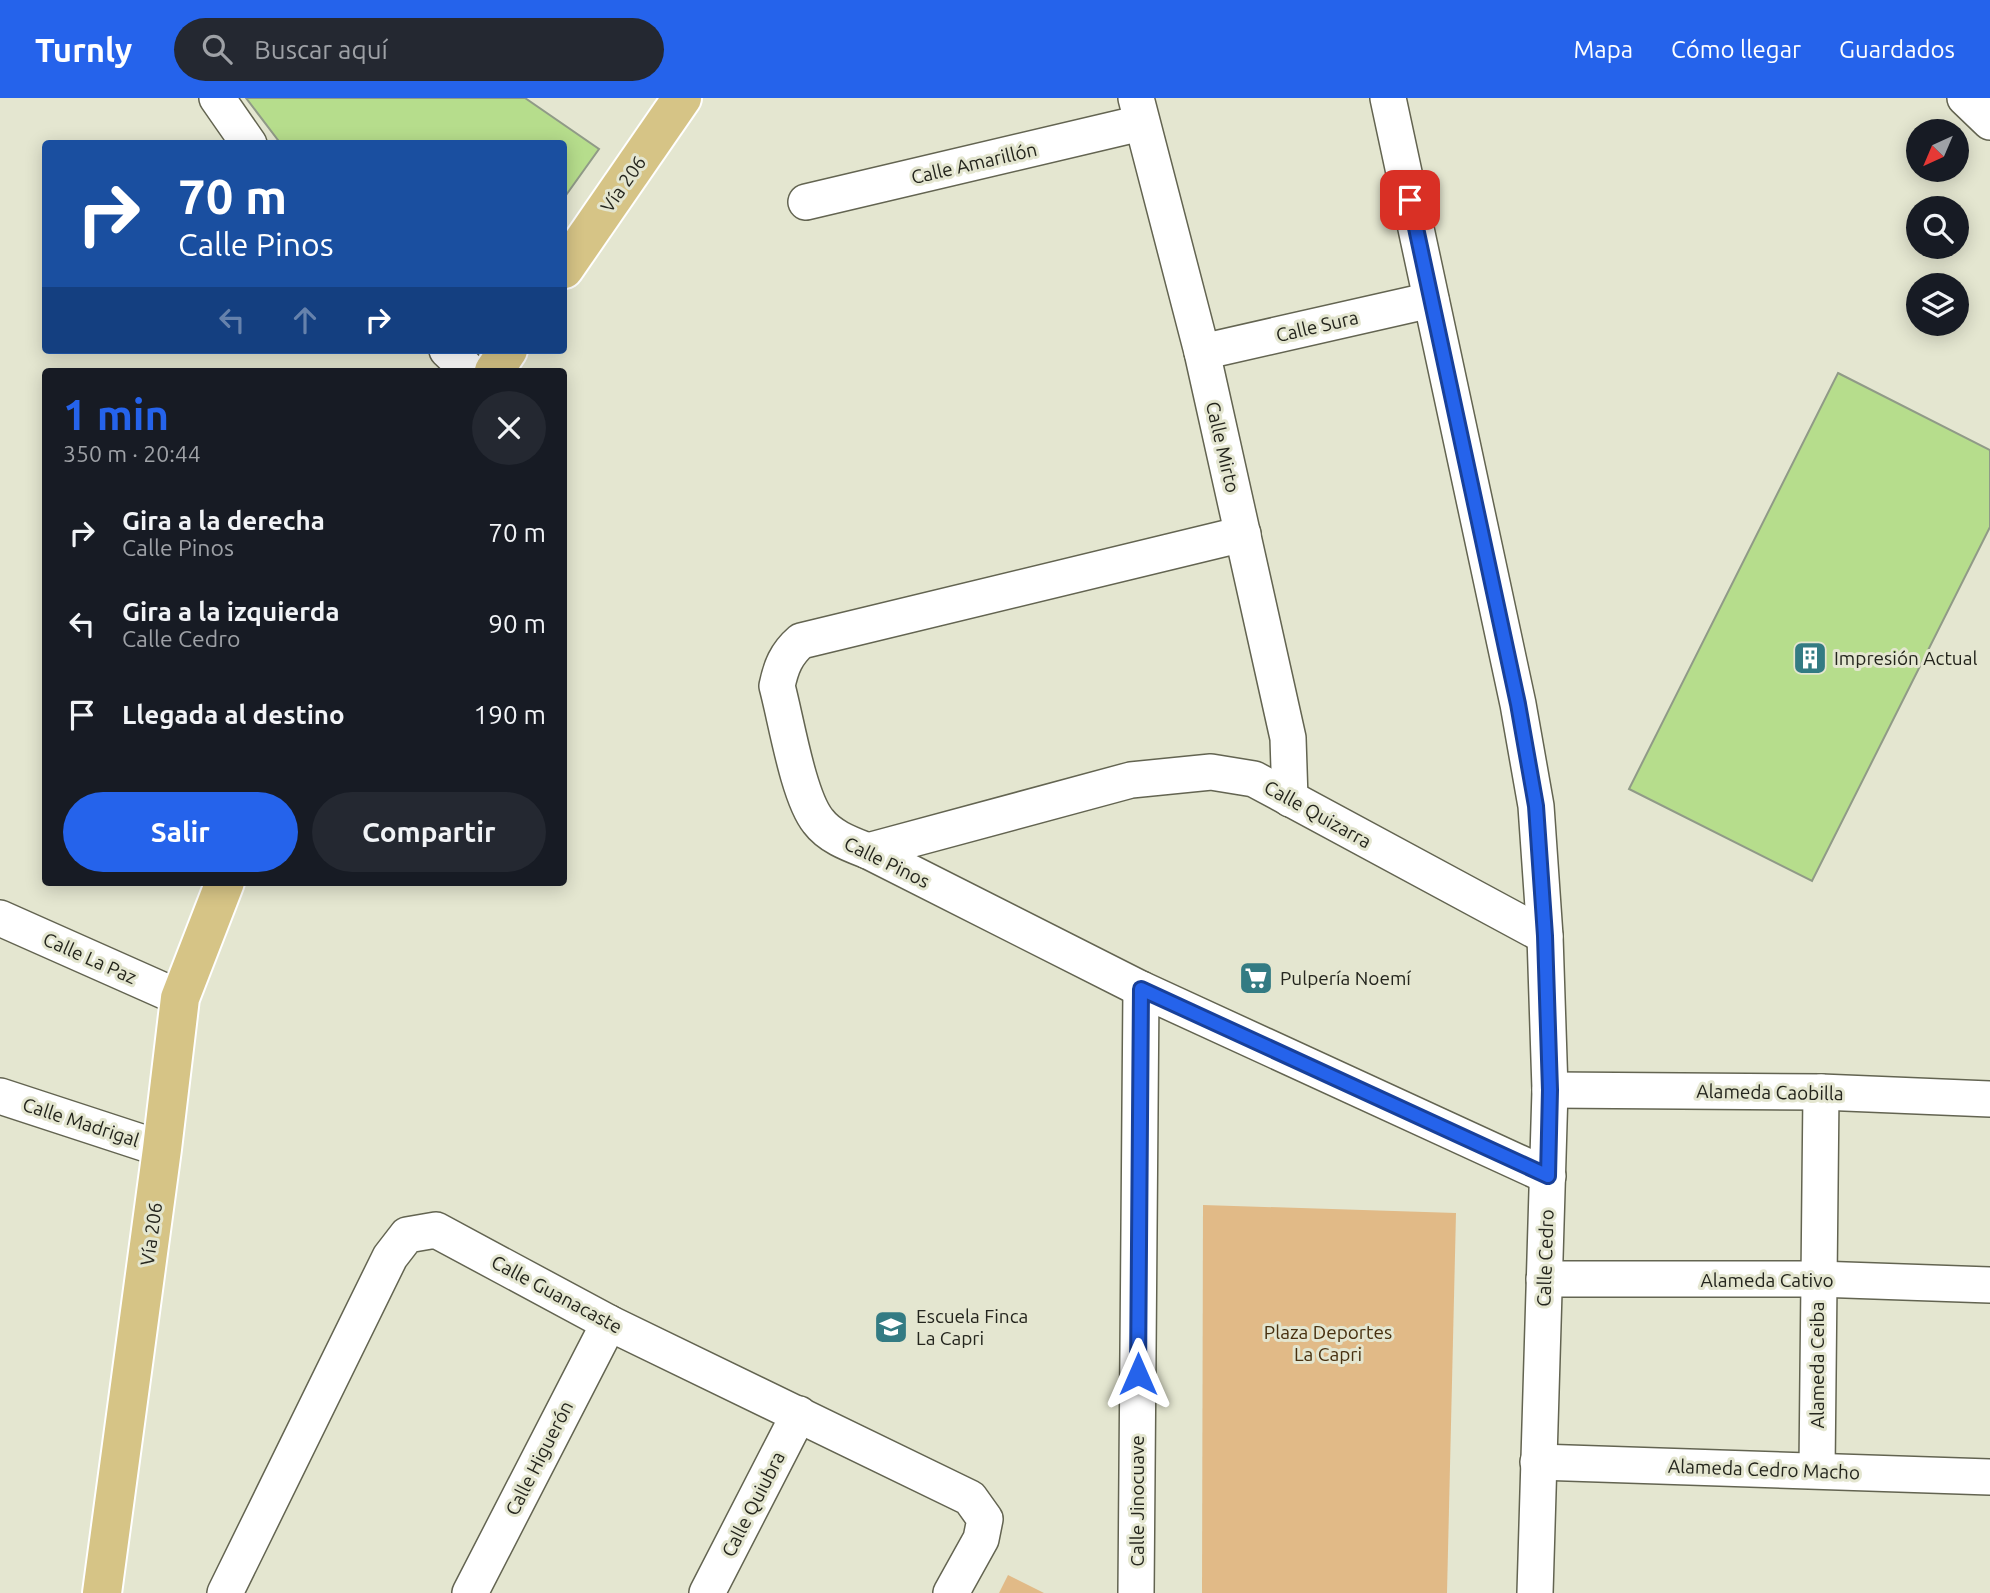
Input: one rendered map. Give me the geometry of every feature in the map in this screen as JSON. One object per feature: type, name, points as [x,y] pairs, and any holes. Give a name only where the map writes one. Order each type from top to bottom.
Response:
[{"type":"main road","name":"Vía 206","points":[[567,266],[682,98]]},
{"type":"main road","name":"Vía 206","points":[[102,1593],[180,998],[223,886]]},
{"type":"street","points":[[217,98],[246,140]]},
{"type":"street","points":[[1965,98],[1990,122]]},
{"type":"street","name":"Calle Cedro","points":[[1390,99],[1518,704],[1536,806],[1545,936],[1550,1090],[1535,1593]]},
{"type":"street","name":"Calle Amarillón","points":[[806,202],[1139,111]]},
{"type":"street","name":"Calle Mirto","points":[[1139,111],[1202,352],[1288,738],[1290,799]]},
{"type":"street","name":"Calle Sura","points":[[1202,352],[1432,300]]},
{"type":"street","points":[[451,354],[465,368]]},
{"type":"street","name":"Calle Pinos","points":[[1243,534],[801,641],[791,650],[782,667],[777,686],[806,803],[818,822],[837,838],[868,851],[1141,989],[1548,1176]]},
{"type":"street","name":"Calle Quizarra","points":[[868,851],[1131,780],[1211,772],[1254,779],[1545,936]]},
{"type":"street","name":"Calle La Paz","points":[[0,918],[180,998]]},
{"type":"street","name":"Calle Jinocuave","points":[[1136,1593],[1141,989]]},
{"type":"street","name":"Alameda Caobilla","points":[[1550,1090],[1821,1092],[1990,1099]]},
{"type":"street","name":"Alameda Ceiba","points":[[1817,1470],[1821,1092]]},
{"type":"street","name":"Calle Madrigal","points":[[0,1096],[162,1149]]},
{"type":"street","name":"Calle Guanacaste","points":[[225,1593],[390,1257],[407,1235],[436,1230],[609,1322],[970,1498],[985,1519],[981,1539],[951,1593]]},
{"type":"street","name":"Alameda Cativo","points":[[1544,1279],[1817,1279],[1990,1285]]},
{"type":"street","name":"Calle Higuerón","points":[[470,1593],[609,1322]]},
{"type":"street","name":"Calle Quiubra","points":[[707,1593],[799,1414]]},
{"type":"street","name":"Alameda Cedro Macho","points":[[1538,1462],[1990,1478]]},
{"type":"green space","name":"Plaza Deportes La Capri","points":[[1203,1205],[1456,1213],[1447,1593],[1202,1593]]},
{"type":"green space","points":[[1008,1575],[1044,1593],[999,1593]]},
{"type":"building","points":[[246,98],[525,98],[599,149],[567,194],[567,140],[278,140]]},
{"type":"building","name":"Impresión Actual","points":[[1838,373],[1990,450],[1990,527],[1812,881],[1629,789]]},
{"type":"place","name":"Impresión Actual","points":[[1810,658]]},
{"type":"place","name":"Pulpería Noemí","points":[[1256,978]]},
{"type":"place","name":"Escuela Finca La Capri","points":[[891,1327]]},
{"type":"route","points":[[1138,1374],[1141,989],[1548,1176],[1550,1090],[1545,936],[1536,806],[1518,704],[1410,200]]}]
